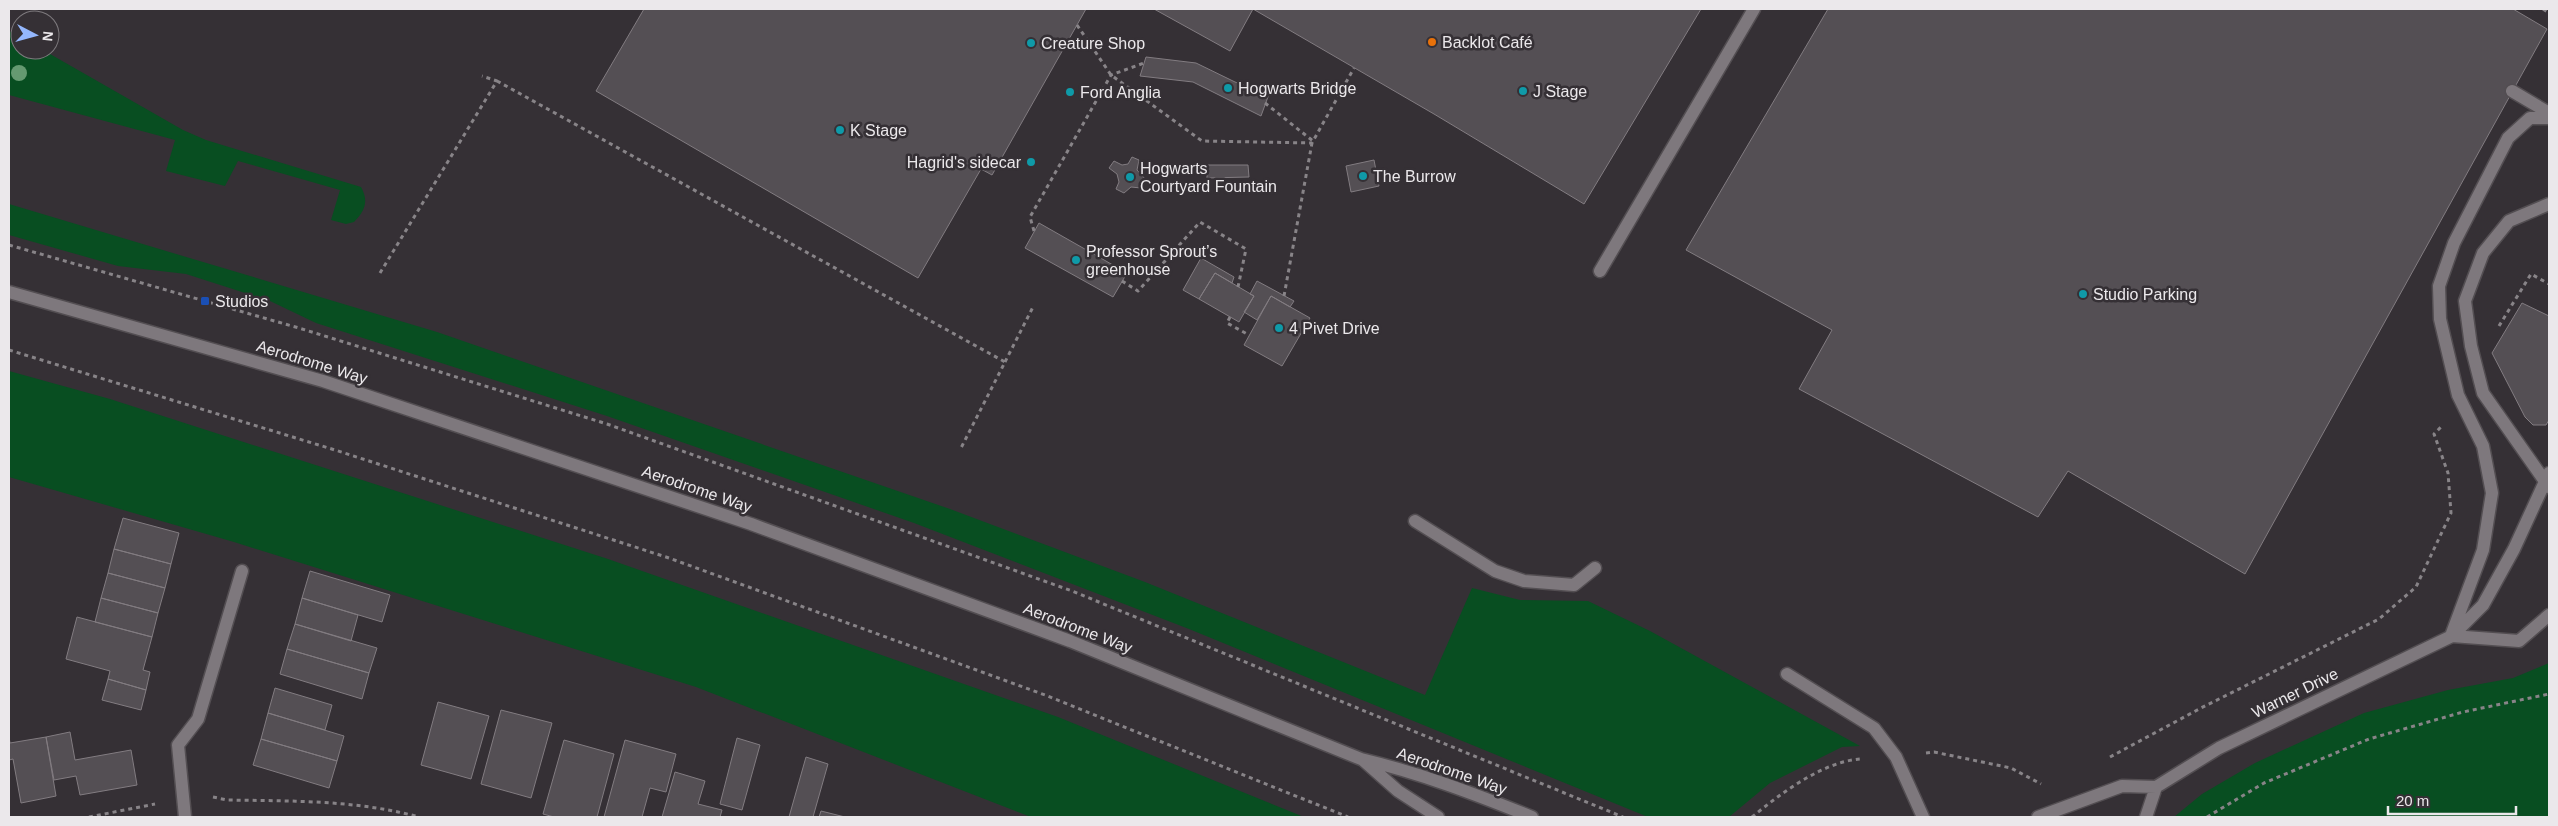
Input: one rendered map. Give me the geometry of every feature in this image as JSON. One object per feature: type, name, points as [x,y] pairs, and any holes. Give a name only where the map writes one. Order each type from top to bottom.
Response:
[{"type":"street","points":[[1600,271],[1754,9]]},
{"type":"street","points":[[2512,91],[2549,113]]},
{"type":"street","points":[[2549,118],[2530,118],[2508,138],[2454,243],[2438,286],[2440,319],[2458,394],[2483,446],[2492,493],[2483,550],[2452,636],[2518,641],[2549,615]]},
{"type":"street","points":[[2548,481],[2483,393],[2471,346],[2465,302],[2483,253],[2509,221],[2549,204]]},
{"type":"street","name":"Aerodrome Way","points":[[9,292],[332,384],[751,524],[1070,641],[1361,759],[1402,768],[1455,786],[1532,817]]},
{"type":"street","name":"Warner Drive","points":[[2156,786],[2219,748],[2452,636],[2483,605],[2548,481]]},
{"type":"street","points":[[1415,521],[1495,571],[1524,581],[1574,585],[1596,568]]},
{"type":"street","points":[[185,817],[178,745],[198,719],[242,571]]},
{"type":"street","points":[[1787,674],[1874,728],[1896,757],[1923,817]]},
{"type":"street","name":"Aerodrome Way","points":[[1361,759],[1398,791],[1438,817]]},
{"type":"street","points":[[2038,817],[2122,786],[2156,786],[2146,817]]},
{"type":"path","points":[[2543,9],[2549,12]]},
{"type":"path","points":[[1077,25],[1110,75],[1202,141],[1312,142]]},
{"type":"path","points":[[1034,231],[1030,216],[1110,75],[1144,63]]},
{"type":"path","points":[[1284,296],[1312,142],[1354,68]]},
{"type":"path","points":[[482,76],[497,81],[1005,362]]},
{"type":"path","points":[[380,273],[497,81]]},
{"type":"path","points":[[1266,102],[1312,142]]},
{"type":"path","points":[[1122,281],[1138,291],[1200,222],[1246,249],[1238,287]]},
{"type":"path","points":[[9,245],[299,328],[607,424],[1072,591],[1623,817]]},
{"type":"path","points":[[2495,333],[2531,274],[2549,284]]},
{"type":"path","points":[[961,448],[1034,305]]},
{"type":"path","points":[[1230,317],[1227,324],[1249,335]]},
{"type":"path","points":[[9,350],[334,450],[669,558],[1045,695],[1348,817]]},
{"type":"path","points":[[2102,762],[2201,708],[2379,619],[2416,587],[2451,513],[2448,472],[2434,434],[2462,402]]},
{"type":"path","points":[[2208,817],[2264,783],[2369,739],[2463,712],[2549,694]]},
{"type":"path","points":[[89,817],[155,804],[159,790],[182,785],[200,784],[208,797],[227,800],[326,802],[398,811],[419,817]]},
{"type":"green space","points":[[9,31],[10,60],[60,60],[183,130],[206,140],[361,187],[365,197],[365,206],[354,222],[346,224],[331,220],[340,190],[238,161],[225,186],[166,171],[175,140],[9,95]]},
{"type":"green space","points":[[9,204],[437,332],[950,509],[1145,582],[1425,695],[1472,588],[1520,600],[1588,601],[1650,631],[1860,746],[1842,747],[1770,783],[1729,817],[1648,817],[1189,629],[914,523],[607,416],[316,323],[270,301],[186,274],[118,266],[9,235]]},
{"type":"green space","points":[[9,371],[110,399],[608,559],[1058,717],[1304,817],[1031,817],[696,687],[234,542],[9,477]]},
{"type":"green space","points":[[2549,663],[2549,817],[2174,817],[2202,794],[2255,763],[2364,713],[2448,690],[2513,678]]},
{"type":"building","name":"K Stage","points":[[644,9],[1086,9],[992,175],[981,169],[918,278],[596,91]]},
{"type":"building","points":[[1154,9],[1253,9],[1230,51]]},
{"type":"building","name":"J Stage","points":[[1253,9],[1701,9],[1584,204]]},
{"type":"building","name":"Studio Parking","points":[[1828,9],[2513,9],[2547,29],[2245,574],[2068,471],[2038,517],[1799,389],[1832,330],[1686,250]]},
{"type":"building","name":"Hogwarts Bridge","points":[[1146,57],[1196,63],[1235,82],[1269,94],[1261,116],[1193,82],[1140,76]]},
{"type":"building","name":"Hogwarts Courtyard Fountain","points":[[1132,157],[1139,160],[1137,170],[1146,180],[1141,188],[1131,187],[1124,193],[1116,189],[1119,182],[1117,174],[1109,168],[1114,161],[1122,165],[1128,164]]},
{"type":"building","name":"The Burrow","points":[[1374,160],[1379,186],[1351,192],[1346,166]]},
{"type":"building","points":[[1207,165],[1248,165],[1249,177],[1207,178]]},
{"type":"building","name":"Professor Sprout’s greenhouse","points":[[1039,223],[1127,273],[1113,297],[1025,248]]},
{"type":"building","points":[[1201,258],[1234,277],[1232,283],[1215,273],[1199,299],[1183,290]]},
{"type":"building","points":[[1215,273],[1254,296],[1239,322],[1199,299]]},
{"type":"building","points":[[1257,281],[1294,301],[1290,307],[1271,296],[1257,320],[1244,312],[1254,296],[1250,294]]},
{"type":"building","name":"4 Pivet Drive","points":[[1271,296],[1310,318],[1282,366],[1244,345]]},
{"type":"building","points":[[2522,303],[2549,316],[2549,420],[2546,425],[2533,425],[2525,417],[2492,353]]},
{"type":"building","points":[[123,518],[179,533],[171,564],[114,549]]},
{"type":"building","points":[[114,549],[171,564],[165,588],[108,573]]},
{"type":"building","points":[[310,571],[390,595],[382,622],[302,598]]},
{"type":"building","points":[[108,573],[165,588],[158,613],[101,598]]},
{"type":"building","points":[[101,598],[158,613],[152,637],[95,622]]},
{"type":"building","points":[[302,598],[358,615],[351,641],[295,624]]},
{"type":"building","points":[[77,617],[152,637],[143,670],[150,672],[146,690],[108,679],[110,671],[66,659]]},
{"type":"building","points":[[295,624],[377,648],[369,673],[287,649]]},
{"type":"building","points":[[287,649],[369,673],[362,699],[280,674]]},
{"type":"building","points":[[108,679],[146,690],[141,710],[102,700]]},
{"type":"building","points":[[275,688],[332,705],[325,730],[268,713]]},
{"type":"building","points":[[438,702],[489,716],[471,779],[421,765]]},
{"type":"building","points":[[501,710],[552,723],[531,798],[481,784]]},
{"type":"building","points":[[268,713],[344,736],[337,761],[261,739]]},
{"type":"building","points":[[70,732],[75,760],[131,750],[137,785],[80,795],[76,776],[54,780],[46,737]]},
{"type":"building","points":[[9,737],[10,743],[46,737],[56,796],[21,803],[13,759],[9,760]]},
{"type":"building","points":[[737,738],[760,745],[742,810],[720,804]]},
{"type":"building","points":[[261,739],[337,761],[329,788],[253,765]]},
{"type":"building","points":[[564,740],[614,754],[597,817],[554,817],[543,814]]},
{"type":"building","points":[[625,740],[676,754],[666,792],[650,788],[642,817],[604,817]]},
{"type":"building","points":[[806,757],[828,764],[813,817],[789,817]]},
{"type":"building","points":[[675,772],[705,781],[698,804],[722,810],[720,817],[662,817]]},
{"type":"building","points":[[821,811],[845,817],[819,817]]},
{"type":"place","name":"Backlot Café","points":[[1432,42]]},
{"type":"place","name":"Creature Shop","points":[[1031,43]]},
{"type":"place","name":"Hogwarts Bridge","points":[[1228,88]]},
{"type":"place","name":"J Stage","points":[[1523,91]]},
{"type":"place","name":"Ford Anglia","points":[[1070,92]]},
{"type":"place","name":"K Stage","points":[[840,130]]},
{"type":"place","name":"Hagrid's sidecar","points":[[1031,162]]},
{"type":"place","name":"The Burrow","points":[[1363,176]]},
{"type":"place","name":"Hogwarts Courtyard Fountain","points":[[1130,177]]},
{"type":"place","name":"Professor Sprout’s greenhouse","points":[[1076,260]]},
{"type":"place","name":"Studio Parking","points":[[2083,294]]},
{"type":"place","name":"Studios","points":[[205,301]]},
{"type":"place","name":"4 Pivet Drive","points":[[1279,328]]}]
